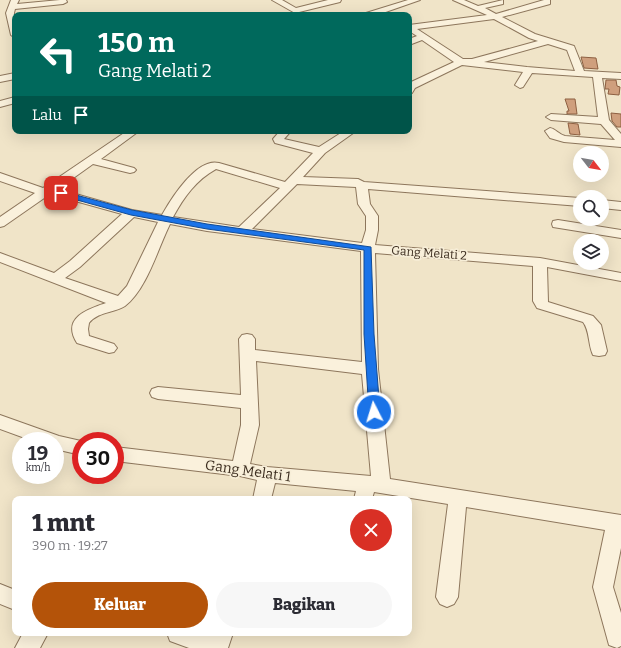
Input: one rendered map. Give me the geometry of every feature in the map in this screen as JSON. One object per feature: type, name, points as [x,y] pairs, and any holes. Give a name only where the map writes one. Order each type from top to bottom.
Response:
[{"type":"street","points":[[276,0],[295,11],[337,0]]},
{"type":"street","points":[[381,12],[414,0]]},
{"type":"street","points":[[457,0],[478,8],[521,31],[571,48],[573,57],[581,74]]},
{"type":"street","points":[[0,11],[12,6],[37,2],[63,2]]},
{"type":"street","points":[[478,8],[500,2]]},
{"type":"street","points":[[412,27],[494,17],[547,2]]},
{"type":"street","points":[[12,6],[10,17],[12,34]]},
{"type":"street","points":[[412,29],[461,62]]},
{"type":"street","points":[[412,41],[424,36]]},
{"type":"street","points":[[472,62],[523,49],[547,40]]},
{"type":"street","points":[[412,86],[429,76],[461,62],[472,62],[491,66],[528,70],[621,76]]},
{"type":"street","points":[[520,86],[528,70]]},
{"type":"street","points":[[597,75],[604,121],[621,142]]},
{"type":"street","points":[[0,79],[12,77]]},
{"type":"street","points":[[0,104],[12,101]]},
{"type":"street","points":[[551,117],[604,121]]},
{"type":"street","points":[[550,131],[554,136],[564,139],[621,142]]},
{"type":"street","points":[[0,223],[130,134]]},
{"type":"street","points":[[282,134],[278,140],[279,141],[321,151]]},
{"type":"street","points":[[243,232],[321,151],[346,134]]},
{"type":"street","points":[[91,160],[130,170]]},
{"type":"street","points":[[109,348],[82,339],[80,332],[82,321],[90,313],[119,303],[132,290],[165,219],[183,191],[197,176],[215,165],[291,183],[358,183],[362,185],[573,201]]},
{"type":"street","name":"Gang Melati 2","points":[[0,177],[131,213],[207,227],[368,248],[540,262],[621,277]]},
{"type":"street","points":[[362,185],[364,204],[372,216],[372,230],[368,248],[370,489]]},
{"type":"street","points":[[609,205],[621,206]]},
{"type":"street","points":[[55,279],[75,264],[131,213]]},
{"type":"street","points":[[558,224],[621,234]]},
{"type":"street","points":[[0,257],[119,303]]},
{"type":"street","points":[[540,262],[540,301],[542,305],[588,320],[593,325],[599,351]]},
{"type":"street","points":[[240,470],[250,426],[248,402],[248,347],[370,369]]},
{"type":"street","points":[[158,394],[248,402]]},
{"type":"street","points":[[0,422],[28,432]]},
{"type":"street","name":"Gang Melati 1","points":[[124,455],[370,489],[458,497],[619,524]]},
{"type":"street","points":[[263,496],[267,475]]},
{"type":"street","points":[[447,597],[458,497]]},
{"type":"street","points":[[617,637],[603,587],[619,524]]},
{"type":"street","points":[[0,594],[12,599]]},
{"type":"street","points":[[26,648],[35,636]]},
{"type":"street","points":[[190,636],[219,643]]},
{"type":"building","points":[[581,57],[596,58],[598,69],[584,68]]},
{"type":"building","points":[[606,80],[616,80],[617,86],[620,87],[619,95],[608,94],[609,89],[605,89]]},
{"type":"building","points":[[565,99],[575,99],[577,114],[567,114],[567,111],[569,111]]},
{"type":"building","points":[[611,113],[621,114],[621,127],[617,127],[612,121]]},
{"type":"building","points":[[568,123],[578,124],[580,135],[570,134]]},
{"type":"route","points":[[61,193],[131,213],[207,227],[368,248],[370,369],[374,412]]}]
